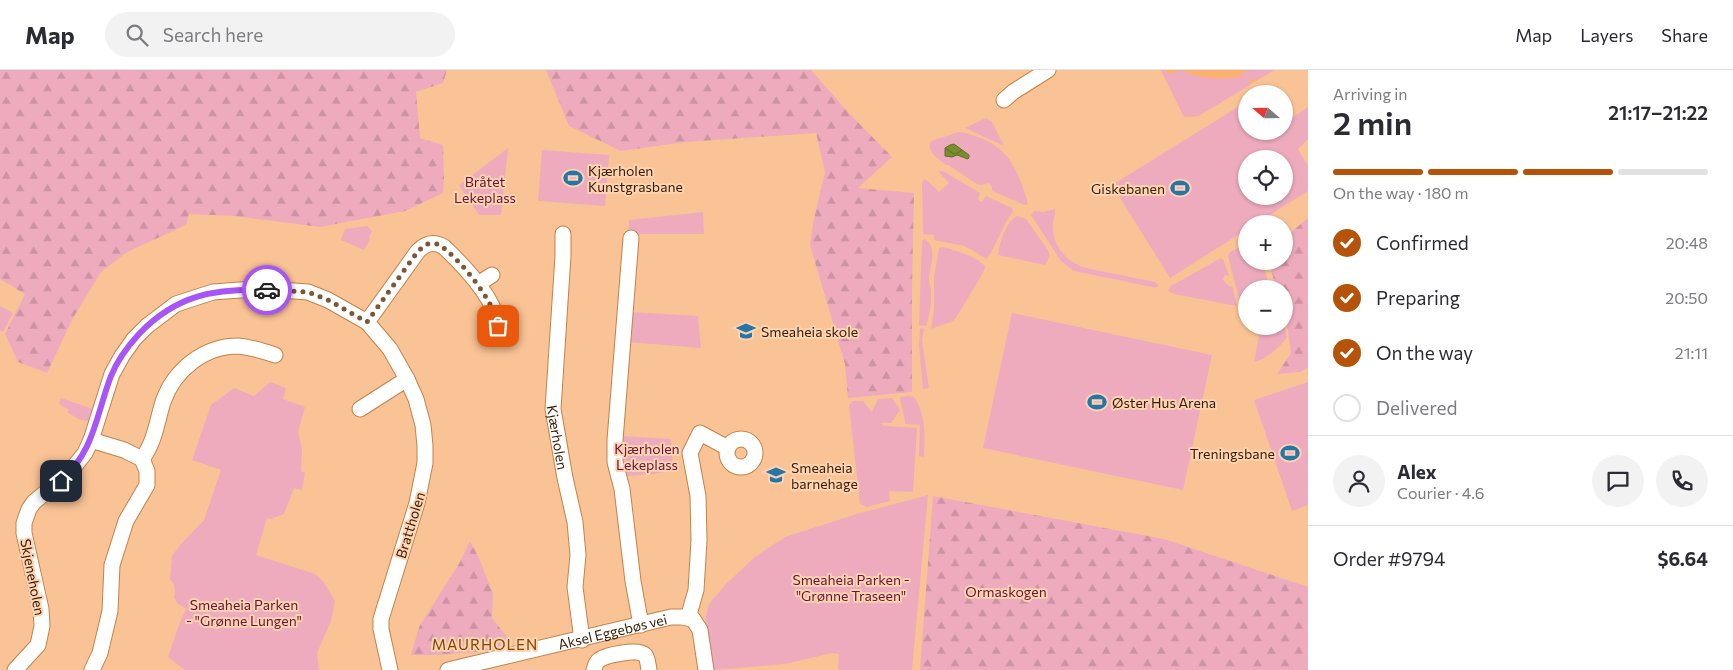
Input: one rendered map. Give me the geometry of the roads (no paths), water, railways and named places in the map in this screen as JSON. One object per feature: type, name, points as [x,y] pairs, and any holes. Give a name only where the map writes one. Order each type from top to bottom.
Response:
[{"type":"street","points":[[1004,100],[1013,92],[1048,70]]},
{"type":"street","name":"Kjærholen","points":[[563,234],[553,409],[575,522],[578,555],[575,587],[582,640]]},
{"type":"street","points":[[631,238],[615,455],[622,489],[633,581],[641,625]]},
{"type":"street","points":[[367,322],[418,251],[427,244],[438,244],[444,247],[478,284],[495,312],[498,326]]},
{"type":"street","points":[[478,284],[492,275]]},
{"type":"street","name":"Skjeneholen","points":[[15,670],[38,645],[42,626],[41,609],[24,533],[26,517],[34,502],[69,473],[85,453],[112,374],[122,356],[146,326],[176,304],[213,292],[230,290],[254,289],[308,292]]},
{"type":"street","name":"Brattholen","points":[[308,292],[328,300],[367,322],[390,349],[407,379],[416,399],[423,425],[425,463],[417,503],[381,619],[381,629],[390,670]]},
{"type":"street","points":[[142,459],[152,440],[169,388],[187,365],[216,350],[230,347],[247,347],[275,355]]},
{"type":"street","points":[[360,409],[407,379]]},
{"type":"street","points":[[706,670],[700,630],[697,624],[688,618],[696,590],[699,540],[698,496],[690,452],[700,433],[728,448]]},
{"type":"street","points":[[91,440],[124,450],[142,459],[147,472],[147,485],[126,521],[112,565],[110,611],[100,653],[92,670]]},
{"type":"street","name":"Aksel Eggebøs vei","points":[[448,670],[582,640],[671,617],[688,618]]},
{"type":"street","points":[[594,670],[595,664],[602,658],[634,651],[643,653],[646,656],[649,670]]},
{"type":"water","points":[[954,144],[969,155],[968,159],[957,155],[952,157],[945,156],[945,148]]},
{"type":"place","name":"Kjærholen Kunstgrasbane","points":[[573,178]]},
{"type":"place","name":"Giskebanen","points":[[1180,188]]},
{"type":"place","name":"Smeaheia skole","points":[[746,331]]},
{"type":"place","name":"Øster Hus Arena","points":[[1097,402]]},
{"type":"place","name":"Treningsbane","points":[[1290,453]]},
{"type":"place","name":"Smeaheia barnehage","points":[[776,475]]},
{"type":"district","name":"MAURHOLEN","points":[[485,644]]},
{"type":"park label","name":"Bråtet Lekeplass","points":[[485,190]]},
{"type":"park label","name":"Kjærholen Lekeplass","points":[[647,456]]},
{"type":"park label","name":"Smeaheia Parken - \"Grønne Traseen\"","points":[[851,588]]},
{"type":"park label","name":"Ormaskogen","points":[[1006,591]]},
{"type":"park label","name":"Smeaheia Parken - \"Grønne Lungen\"","points":[[244,612]]}]
